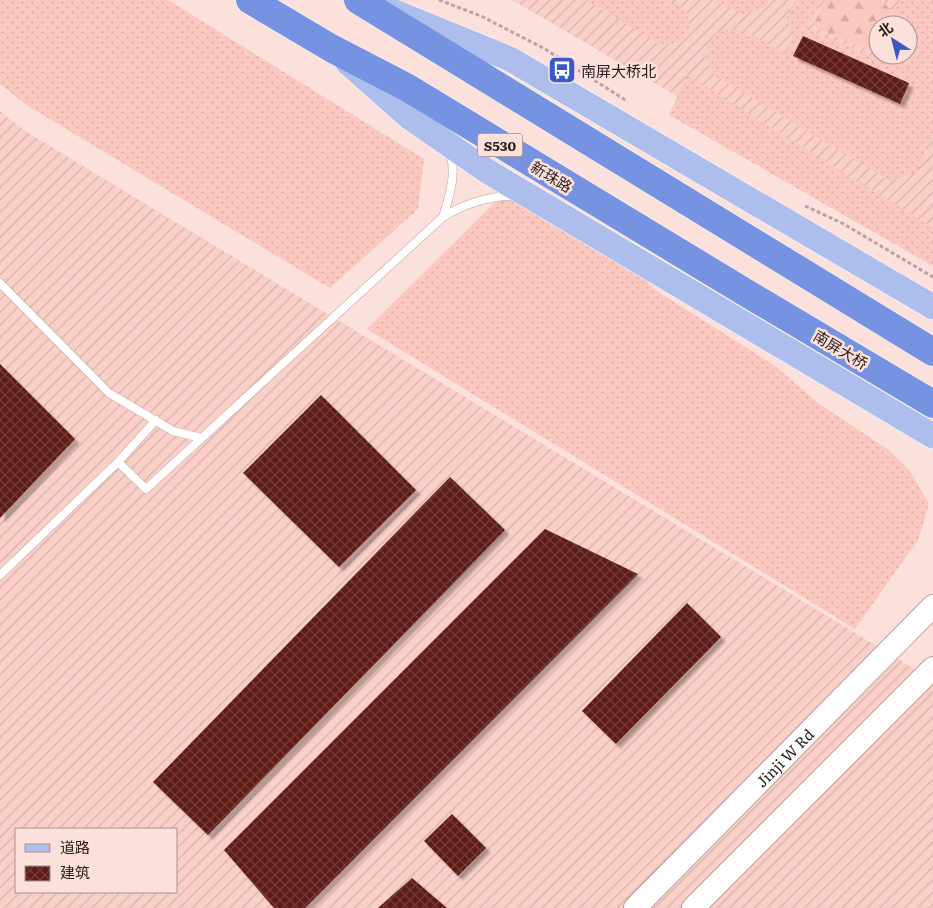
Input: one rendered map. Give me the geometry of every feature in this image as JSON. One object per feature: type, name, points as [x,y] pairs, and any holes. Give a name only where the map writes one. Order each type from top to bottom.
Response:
[{"type":"highway","name":"新珠路","points":[[250,0],[331,48],[408,88],[748,294]]},
{"type":"highway","points":[[358,0],[933,352]]},
{"type":"highway","name":"南屏大桥","points":[[748,294],[933,404]]},
{"type":"main road","points":[[366,0],[510,59],[933,307]]},
{"type":"main road","points":[[331,48],[409,117],[487,171],[933,436]]},
{"type":"main road","name":"Jinji W Rd","points":[[635,908],[933,606]]},
{"type":"main road","points":[[693,908],[933,668]]},
{"type":"lane","points":[[443,218],[453,178],[452,161],[446,143]]},
{"type":"lane","points":[[118,462],[146,489],[443,218],[458,208],[480,199],[500,196],[529,196]]},
{"type":"lane","points":[[0,283],[109,393],[173,431],[201,438]]},
{"type":"lane","points":[[0,575],[118,462],[156,420]]},
{"type":"shaded area","points":[[512,0],[933,0],[933,245]]},
{"type":"shaded area","points":[[0,111],[25,131],[933,680],[933,908],[0,908]]},
{"type":"green space","points":[[0,0],[168,0],[424,159],[418,209],[330,288],[28,106],[0,84]]},
{"type":"green space","points":[[586,0],[668,0],[681,6],[688,16],[690,28],[679,42],[661,45]]},
{"type":"green space","points":[[712,0],[769,0],[766,7],[743,14]]},
{"type":"green space","points":[[795,0],[821,0],[807,29],[868,55],[868,65],[918,65],[918,15],[892,15],[900,0],[933,0],[933,137],[916,173],[890,181],[715,76],[709,63],[707,50],[711,40],[718,32],[726,29],[747,33],[786,54],[793,35],[786,19]]},
{"type":"green space","points":[[825,0],[881,0],[891,10],[888,15],[868,15],[868,50],[813,26]]},
{"type":"green space","points":[[687,75],[933,228],[933,266],[669,115]]},
{"type":"green space","points":[[523,194],[622,254],[655,290],[774,365],[818,403],[889,450],[910,471],[929,504],[918,540],[855,629],[367,329],[494,203]]},
{"type":"building","points":[[803,36],[909,83],[900,104],[793,56]]},
{"type":"building","points":[[0,364],[75,439],[0,518]]},
{"type":"building","points":[[321,395],[416,490],[339,567],[243,473]]},
{"type":"building","points":[[450,477],[505,530],[208,835],[153,782]]},
{"type":"building","points":[[545,529],[638,574],[305,908],[274,908],[224,850]]},
{"type":"building","points":[[687,603],[721,637],[616,744],[582,711]]},
{"type":"building","points":[[452,814],[486,848],[458,876],[424,841]]},
{"type":"building","points":[[412,878],[447,908],[378,908]]},
{"type":"place","name":"南屏大桥北","points":[[562,70]]}]
